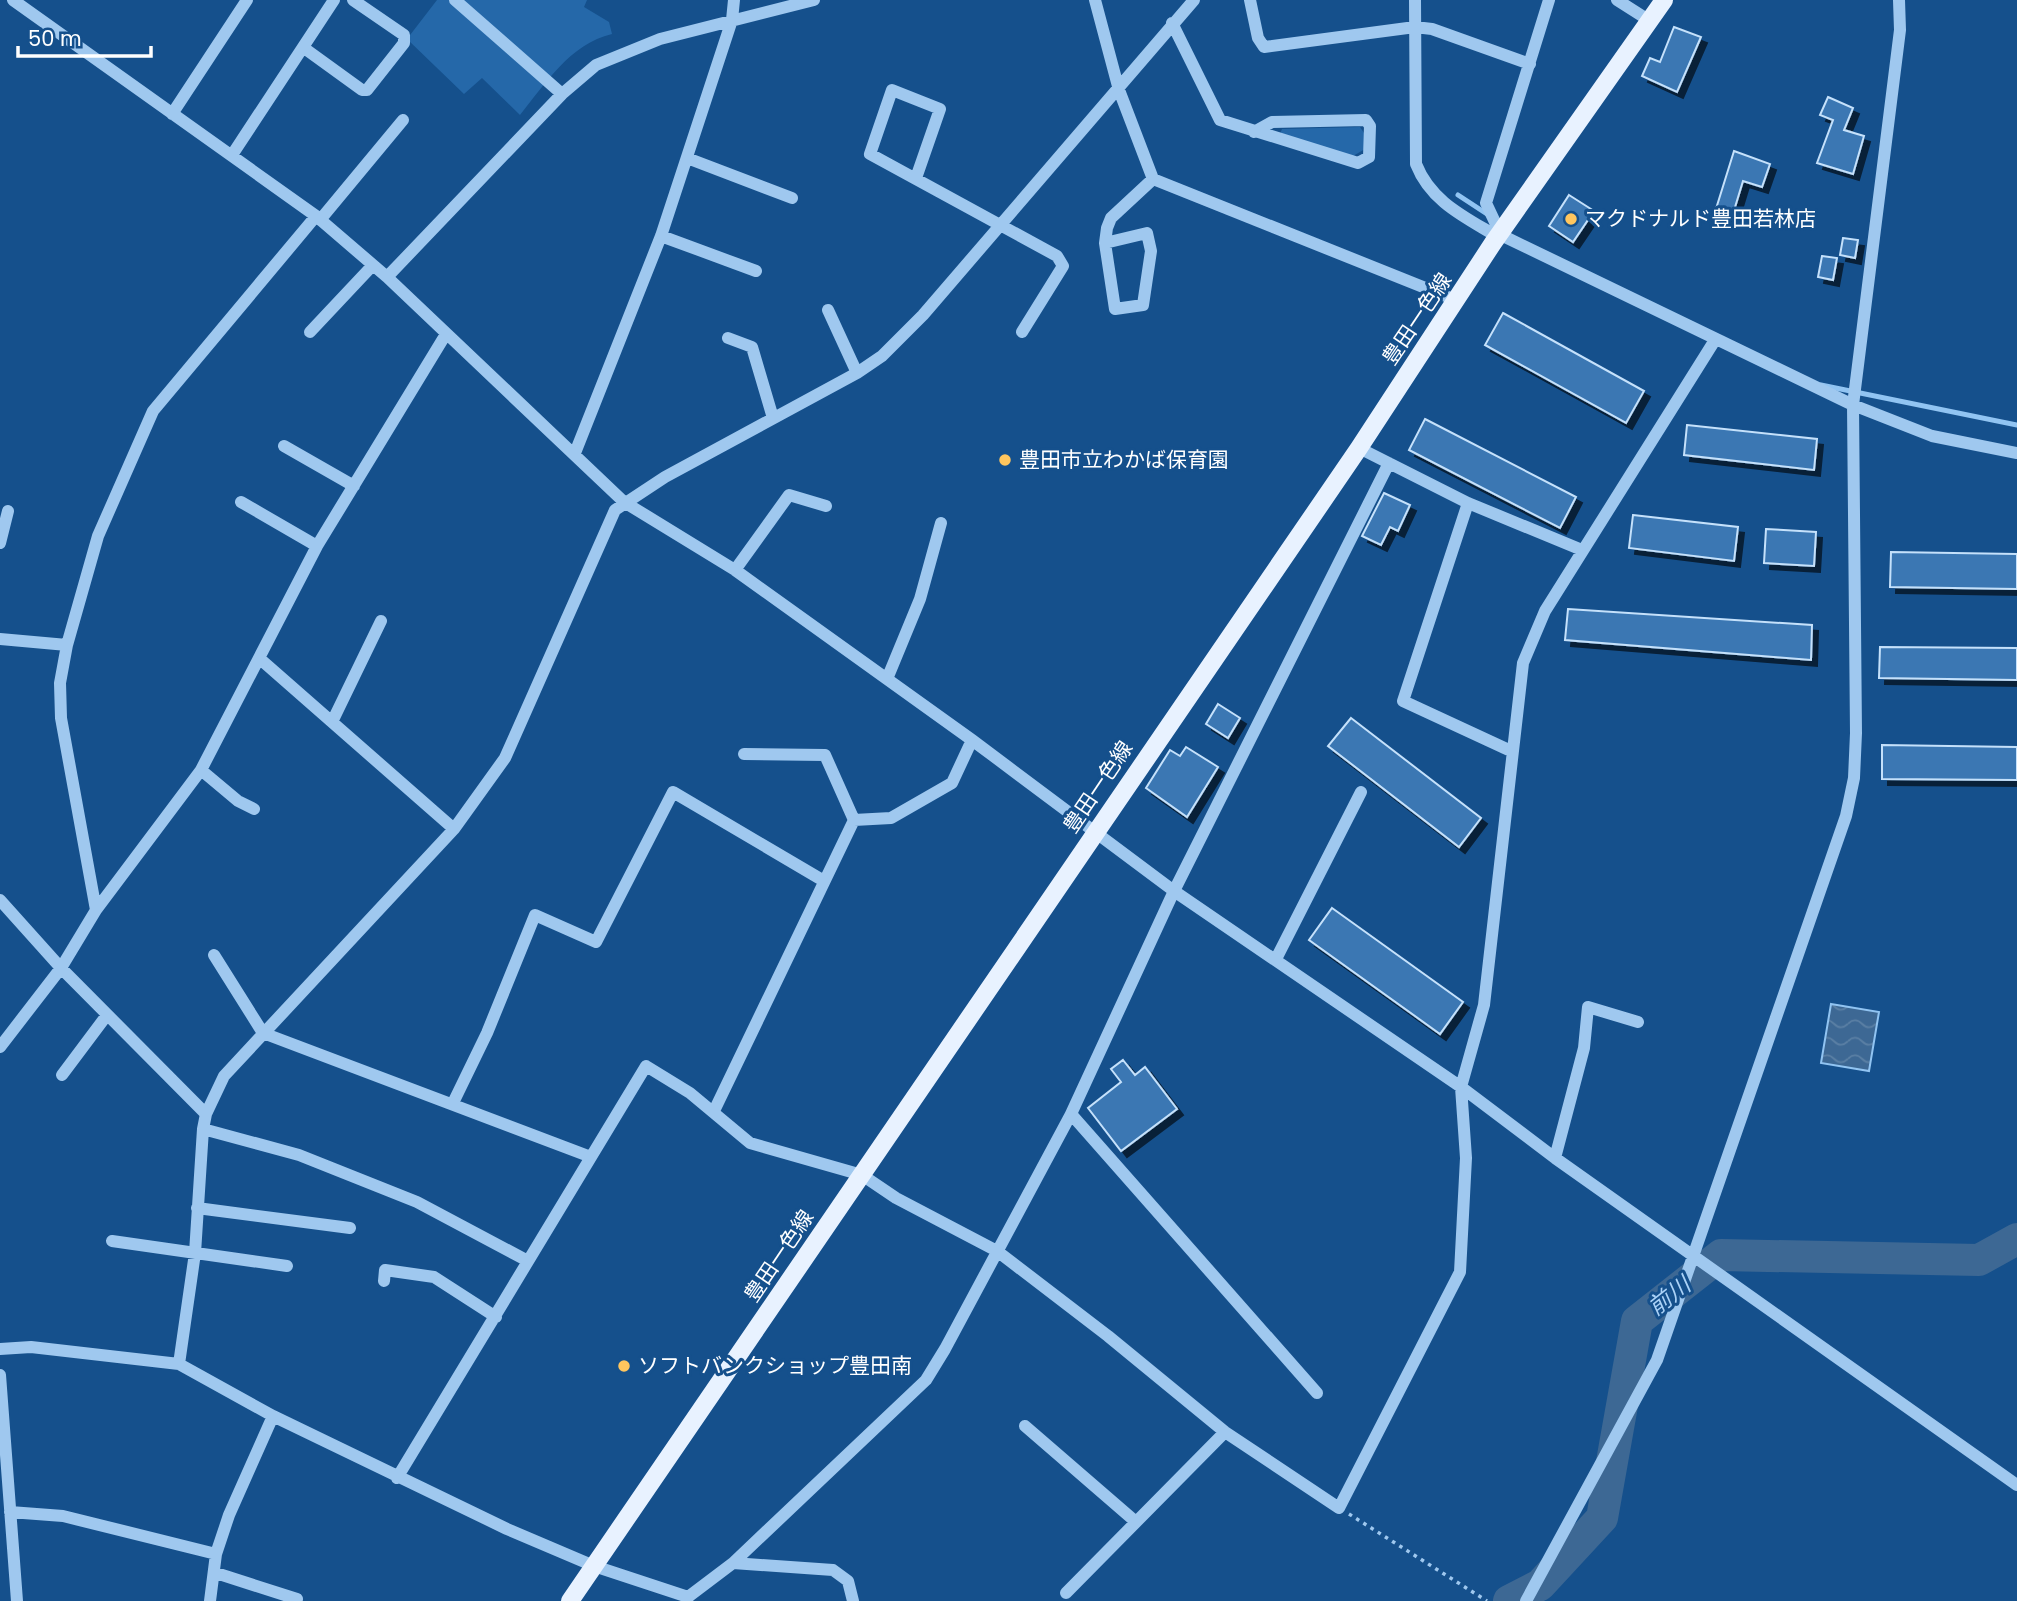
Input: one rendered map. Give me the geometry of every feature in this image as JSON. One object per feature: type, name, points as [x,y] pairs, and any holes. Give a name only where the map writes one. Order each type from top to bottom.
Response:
[{"type":"main road","name":"豊田一色線","points":[[570,1601],[1359,448],[1499,236],[1664,0]]},
{"type":"street","points":[[13,0],[318,218],[387,277],[624,502],[735,570],[972,740],[1174,891],[1461,1087],[1555,1158],[2017,1485]]},
{"type":"street","points":[[172,114],[247,0]]},
{"type":"street","points":[[232,155],[334,0]]},
{"type":"street","points":[[304,48],[362,90],[367,90],[404,43],[404,36],[353,0]]},
{"type":"street","points":[[455,0],[562,94]]},
{"type":"street","points":[[575,453],[661,236],[732,20],[734,0]]},
{"type":"street","points":[[387,277],[562,94],[609,58],[660,39],[814,0]]},
{"type":"street","points":[[1095,0],[1119,90],[1153,179],[1458,301]]},
{"type":"street","points":[[179,1364],[195,1253],[203,1129],[206,1114],[224,1076],[454,830],[505,758],[615,510],[624,502],[857,373],[901,339],[1119,90],[1172,23],[1194,0]]},
{"type":"street","points":[[1250,0],[1258,38],[1264,47],[1415,27],[1432,29],[1530,64]]},
{"type":"street","points":[[1415,0],[1416,164],[1423,182],[1436,198],[1499,236],[1853,405],[1932,436],[2017,453]]},
{"type":"street","points":[[1499,236],[1486,203],[1549,0]]},
{"type":"street","points":[[1617,0],[1650,21]]},
{"type":"street","points":[[1526,1601],[1622,1423],[1642,1392],[1657,1360],[1846,816],[1854,778],[1853,405],[1899,30],[1899,0]]},
{"type":"street","points":[[1172,23],[1214,114],[1220,120],[1254,132],[1358,163],[1369,157],[1370,126],[1366,120],[1272,122],[1254,132]]},
{"type":"street","points":[[916,178],[940,109],[892,90],[870,154],[1002,223],[1058,256],[1063,266],[1022,332]]},
{"type":"street","points":[[96,910],[61,718],[60,683],[67,645],[98,536],[153,411],[403,120]]},
{"type":"street","points":[[687,158],[792,198]]},
{"type":"street","points":[[1105,243],[1147,233],[1151,251],[1143,305],[1115,309],[1105,243],[1111,218],[1153,179]]},
{"type":"street","points":[[661,236],[756,271]]},
{"type":"street","points":[[310,332],[373,265]]},
{"type":"street","points":[[828,310],[857,373]]},
{"type":"street","points":[[0,1047],[61,968],[96,910],[201,770],[317,546],[446,334]]},
{"type":"street","points":[[728,338],[752,347],[773,418]]},
{"type":"street","points":[[397,1478],[646,1066],[714,1111],[750,1143],[862,1174],[896,1198],[997,1251],[1108,1336],[1225,1432],[1339,1508],[1460,1272],[1466,1158],[1461,1087],[1484,1005],[1511,751],[1523,663],[1531,638],[1582,550],[1715,340]]},
{"type":"street","points":[[284,446],[354,486]]},
{"type":"street","points":[[1359,448],[1468,503],[1582,550]]},
{"type":"street","points":[[0,1349],[31,1347],[179,1364],[273,1416],[397,1478],[594,1566],[688,1599],[733,1563],[926,1380],[1071,1114],[1174,891],[1389,463]]},
{"type":"street","points":[[735,570],[789,495],[825,506]]},
{"type":"street","points":[[241,502],[317,546]]},
{"type":"street","points":[[1468,503],[1403,701],[1511,751]]},
{"type":"street","points":[[0,543],[8,511]]},
{"type":"street","points":[[887,679],[920,599],[941,523]]},
{"type":"street","points":[[332,720],[382,621]]},
{"type":"street","points":[[0,639],[67,645]]},
{"type":"street","points":[[259,658],[454,830]]},
{"type":"street","points":[[854,820],[891,818],[952,783],[972,740]]},
{"type":"street","points":[[744,754],[825,755],[854,820]]},
{"type":"street","points":[[201,770],[237,801],[254,809]]},
{"type":"street","points":[[453,1103],[487,1033],[535,915],[596,942],[673,792],[824,881]]},
{"type":"street","points":[[1276,959],[1361,792]]},
{"type":"street","points":[[714,1111],[854,820]]},
{"type":"street","points":[[0,900],[61,968],[206,1114]]},
{"type":"street","points":[[214,955],[263,1033],[591,1157]]},
{"type":"street","points":[[1555,1158],[1584,1048],[1588,1007],[1638,1023]]},
{"type":"street","points":[[62,1075],[107,1014]]},
{"type":"street","points":[[1071,1114],[1317,1393]]},
{"type":"street","points":[[203,1129],[299,1155],[417,1202],[528,1261]]},
{"type":"street","points":[[197,1208],[350,1228]]},
{"type":"street","points":[[112,1241],[287,1266]]},
{"type":"street","points":[[384,1281],[385,1270],[434,1277],[496,1317]]},
{"type":"street","points":[[0,1375],[10,1512],[6,1534],[17,1601]]},
{"type":"street","points":[[210,1601],[216,1573],[216,1554],[229,1515],[273,1416]]},
{"type":"street","points":[[1025,1426],[1136,1522]]},
{"type":"street","points":[[1066,1594],[1225,1432]]},
{"type":"street","points":[[10,1512],[63,1516],[216,1554]]},
{"type":"street","points":[[733,1563],[833,1570],[848,1581],[853,1601]]},
{"type":"street","points":[[216,1573],[297,1599]]},
{"type":"path","points":[[1339,1508],[1487,1601]]},
{"type":"shaded area","points":[[437,0],[587,0],[584,7],[609,22],[612,34],[597,39],[571,56],[549,78],[520,115],[482,78],[464,94],[407,39]]},
{"type":"shaded area","points":[[1360,127],[1366,136],[1365,149],[1353,156],[1280,134],[1282,129]]},
{"type":"water","points":[[1831,1004],[1879,1012],[1869,1071],[1821,1063]]},
{"type":"building","points":[[1674,27],[1701,37],[1677,92],[1642,76],[1650,58],[1660,62]]},
{"type":"building","points":[[1828,97],[1853,108],[1844,130],[1864,136],[1853,174],[1817,163],[1833,120],[1820,115]]},
{"type":"building","points":[[1734,151],[1770,164],[1762,187],[1743,181],[1732,217],[1715,212]]},
{"type":"building","name":"マクドナルド豊田若林店","points":[[1569,195],[1594,211],[1573,242],[1549,226]]},
{"type":"building","points":[[1843,238],[1858,240],[1855,258],[1840,255]]},
{"type":"building","points":[[1822,256],[1837,258],[1833,280],[1818,277]]},
{"type":"building","points":[[1503,313],[1644,391],[1626,423],[1485,345]]},
{"type":"building","points":[[1425,419],[1576,497],[1560,528],[1409,450]]},
{"type":"building","points":[[1687,425],[1817,439],[1814,470],[1684,455]]},
{"type":"building","points":[[1384,493],[1410,505],[1398,531],[1390,527],[1381,545],[1362,536]]},
{"type":"building","points":[[1633,515],[1738,527],[1734,561],[1629,548]]},
{"type":"building","points":[[1766,529],[1816,532],[1814,566],[1764,563]]},
{"type":"building","points":[[1891,552],[2017,554],[2017,589],[1890,587]]},
{"type":"building","points":[[1568,609],[1812,625],[1811,660],[1565,640]]},
{"type":"building","points":[[1880,647],[2017,648],[2017,680],[1879,678]]},
{"type":"building","points":[[1218,704],[1240,718],[1228,738],[1206,724]]},
{"type":"building","points":[[1351,718],[1481,818],[1459,847],[1328,746]]},
{"type":"building","points":[[1882,745],[2017,747],[2017,780],[1882,779]]},
{"type":"building","points":[[1186,747],[1218,767],[1187,817],[1146,788],[1170,750],[1180,756]]},
{"type":"building","points":[[1332,908],[1463,1002],[1440,1034],[1309,940]]},
{"type":"building","points":[[1123,1060],[1135,1075],[1145,1067],[1177,1109],[1121,1151],[1088,1108],[1121,1082],[1111,1069]]},
{"type":"waterway","points":[[1458,195],[1487,214]]},
{"type":"waterway","points":[[1821,385],[2017,425]]},
{"type":"waterway","name":"前川","points":[[1509,1601],[1540,1585],[1602,1518],[1637,1321],[1721,1255],[1979,1260],[2017,1239]]},
{"type":"place","name":"マクドナルド豊田若林店","points":[[1571,219]]},
{"type":"place","name":"豊田市立わかば保育園","points":[[1005,460]]},
{"type":"place","name":"ソフトバンクショップ豊田南","points":[[624,1366]]}]
